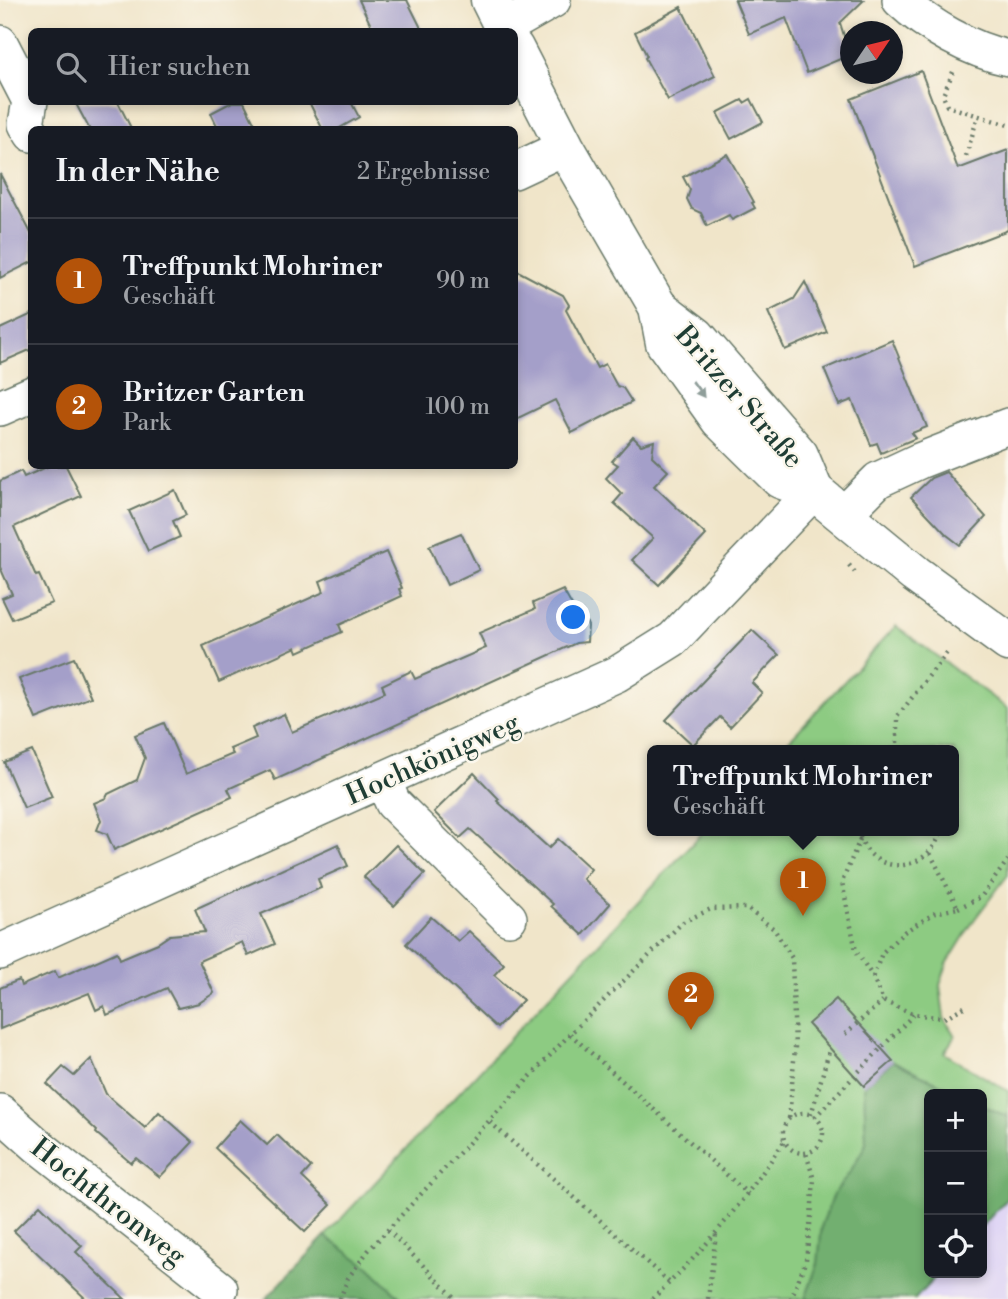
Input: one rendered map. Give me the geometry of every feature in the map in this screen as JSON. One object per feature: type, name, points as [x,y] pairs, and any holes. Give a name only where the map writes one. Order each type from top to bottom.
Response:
[{"type":"main road","name":"Britzer Straße","points":[[518,55],[565,147],[658,307],[665,343],[720,420],[780,479],[814,491]]},
{"type":"main road","points":[[814,491],[915,574],[1008,642]]},
{"type":"street","points":[[504,27],[553,0]]},
{"type":"street","points":[[900,0],[915,14],[966,43],[992,55],[1008,58]]},
{"type":"street","points":[[0,43],[28,97]]},
{"type":"street","points":[[28,127],[26,124],[29,105]]},
{"type":"street","points":[[518,169],[565,147]]},
{"type":"street","points":[[0,408],[28,396]]},
{"type":"street","points":[[843,515],[878,480],[1008,426]]},
{"type":"street","name":"Hochkönigweg","points":[[0,953],[617,674],[646,658],[673,639],[814,491]]},
{"type":"street","points":[[383,780],[393,803],[509,919]]},
{"type":"street","name":"Hochthronweg","points":[[0,1112],[37,1145],[220,1289]]},
{"type":"path","points":[[966,43],[943,95],[947,106],[1008,125]]},
{"type":"path","points":[[966,156],[978,116]]},
{"type":"path","points":[[898,745],[897,717],[949,650]]},
{"type":"path","points":[[859,836],[873,855],[891,865],[905,866],[930,853],[939,836]]},
{"type":"path","points":[[860,839],[842,882],[856,951],[873,976],[883,1002],[914,1014],[944,1018],[966,1006]]},
{"type":"path","points":[[930,853],[958,908]]},
{"type":"path","points":[[873,976],[883,953],[904,932],[935,913],[958,908],[981,897],[1008,859]]},
{"type":"path","points":[[340,1299],[348,1278],[368,1251],[491,1122],[570,1034],[683,922],[711,909],[746,908],[774,929],[792,958],[795,1048],[789,1120],[784,1129],[785,1140],[791,1149],[806,1153],[817,1147],[823,1135],[820,1122],[813,1116],[799,1114],[789,1120]]},
{"type":"path","points":[[845,1034],[883,1002]]},
{"type":"path","points":[[813,1116],[914,1014]]},
{"type":"path","points":[[570,1034],[748,1194]]},
{"type":"path","points":[[813,1116],[830,1048]]},
{"type":"path","points":[[491,1122],[670,1283]]},
{"type":"path","points":[[652,1299],[716,1234],[748,1194],[785,1140]]},
{"type":"path","points":[[791,1299],[806,1260],[811,1216],[814,1181],[806,1153]]},
{"type":"path","points":[[387,1230],[456,1299]]},
{"type":"path","points":[[708,1299],[716,1234]]},
{"type":"shaded area","points":[[1008,1198],[1008,1299],[915,1299],[934,1278],[987,1278],[987,1221]]},
{"type":"green space","points":[[896,626],[1008,709],[1008,875],[974,920],[947,964],[940,985],[944,1018],[955,1036],[944,1053],[1008,1091],[1008,1198],[987,1221],[987,1089],[924,1089],[924,1278],[934,1278],[915,1299],[266,1299],[699,836],[959,836],[959,745],[785,745]]},
{"type":"green space","points":[[893,1061],[951,1089],[924,1089],[924,1278],[934,1278],[915,1299],[805,1299],[818,1263],[822,1224],[834,1194],[866,1144],[864,1086]]},
{"type":"green space","points":[[987,1107],[1008,1117],[1008,1198],[987,1221]]},
{"type":"green space","points":[[325,1236],[369,1267],[402,1299],[266,1299]]},
{"type":"building","points":[[359,0],[407,0],[421,28],[372,28]]},
{"type":"building","points":[[735,0],[864,0],[840,21],[840,59],[807,73],[786,18],[749,34]]},
{"type":"building","points":[[681,7],[715,76],[668,100],[645,58],[647,56],[635,32]]},
{"type":"building","points":[[921,71],[958,169],[1008,150],[1008,230],[915,266],[851,99],[888,84],[903,84],[903,78]]},
{"type":"building","points":[[751,99],[763,122],[731,139],[717,113],[742,100],[744,103]]},
{"type":"building","points":[[77,105],[120,105],[130,126],[88,126]]},
{"type":"building","points":[[226,105],[246,105],[256,126],[217,126],[211,113]]},
{"type":"building","points":[[310,105],[353,105],[359,117],[343,126],[321,126]]},
{"type":"building","points":[[727,154],[755,208],[732,220],[729,215],[707,226],[701,213],[692,209],[687,199],[690,190],[683,177]]},
{"type":"building","points":[[0,174],[28,227],[28,264],[0,278]]},
{"type":"building","points":[[518,271],[563,295],[569,305],[566,310],[597,368],[605,364],[617,386],[623,388],[632,402],[572,433],[555,400],[518,418]]},
{"type":"building","points":[[805,282],[827,332],[785,350],[768,312],[794,299]]},
{"type":"building","points":[[28,316],[28,351],[0,363],[0,329]]},
{"type":"building","points":[[892,340],[927,427],[912,433],[916,438],[881,453],[877,443],[871,445],[852,400],[839,405],[824,369]]},
{"type":"building","points":[[633,437],[641,445],[654,441],[652,456],[668,471],[654,486],[706,535],[659,585],[632,560],[653,538],[614,503],[622,494],[606,478],[618,465],[612,461]]},
{"type":"building","points":[[42,469],[68,469],[81,496],[14,527],[36,576],[39,575],[52,603],[12,619],[2,598],[12,594],[0,567],[0,481],[21,471],[24,477]]},
{"type":"building","points":[[946,472],[986,517],[960,545],[911,497],[931,478]]},
{"type":"building","points":[[175,490],[186,515],[173,521],[180,537],[148,551],[129,511]]},
{"type":"building","points":[[461,533],[479,570],[447,585],[429,546]]},
{"type":"building","points":[[386,552],[402,588],[399,589],[402,596],[339,625],[342,632],[298,652],[296,647],[219,682],[203,646],[324,592],[320,581]]},
{"type":"building","points":[[563,590],[576,613],[582,611],[588,626],[587,642],[576,643],[275,780],[270,770],[228,789],[232,797],[114,850],[107,834],[97,830],[101,820],[94,803],[137,780],[145,758],[135,735],[164,723],[186,774],[233,754],[230,749],[256,738],[252,728],[284,714],[292,732],[385,692],[382,685],[411,671],[415,679],[486,648],[479,633],[535,609],[533,603]]},
{"type":"building","points":[[752,630],[779,655],[752,683],[762,693],[730,727],[720,717],[693,745],[666,720]]},
{"type":"building","points":[[74,658],[91,697],[36,719],[19,679]]},
{"type":"building","points":[[32,751],[52,797],[24,808],[4,762]]},
{"type":"building","points":[[474,773],[499,799],[497,801],[549,848],[558,839],[591,869],[583,879],[610,904],[583,935],[470,829],[460,838],[434,812]]},
{"type":"building","points":[[338,844],[348,866],[318,879],[321,888],[261,914],[275,944],[248,956],[242,942],[199,961],[214,993],[199,1003],[178,1008],[167,988],[107,1015],[104,1006],[96,1010],[89,993],[0,1029],[0,988],[19,980],[21,986],[55,971],[58,978],[117,952],[120,959],[170,935],[205,932],[195,909]]},
{"type":"building","points":[[396,845],[425,874],[394,906],[364,877]]},
{"type":"building","points":[[431,917],[458,941],[469,931],[504,964],[494,975],[523,1000],[497,1028],[406,944]]},
{"type":"building","points":[[836,999],[893,1061],[864,1086],[808,1024]]},
{"type":"building","points":[[91,1059],[106,1094],[145,1128],[159,1112],[193,1142],[160,1177],[136,1158],[131,1163],[96,1133],[97,1131],[47,1084],[63,1067],[74,1076]]},
{"type":"building","points":[[240,1120],[267,1145],[277,1135],[311,1167],[302,1177],[331,1205],[305,1232],[215,1148]]},
{"type":"building","points":[[40,1205],[82,1246],[76,1252],[125,1299],[86,1299],[14,1231]]},
{"type":"place","name":"Treffpunkt Mohriner","points":[[803,916]]},
{"type":"place","name":"Britzer Garten","points":[[691,1030]]}]
